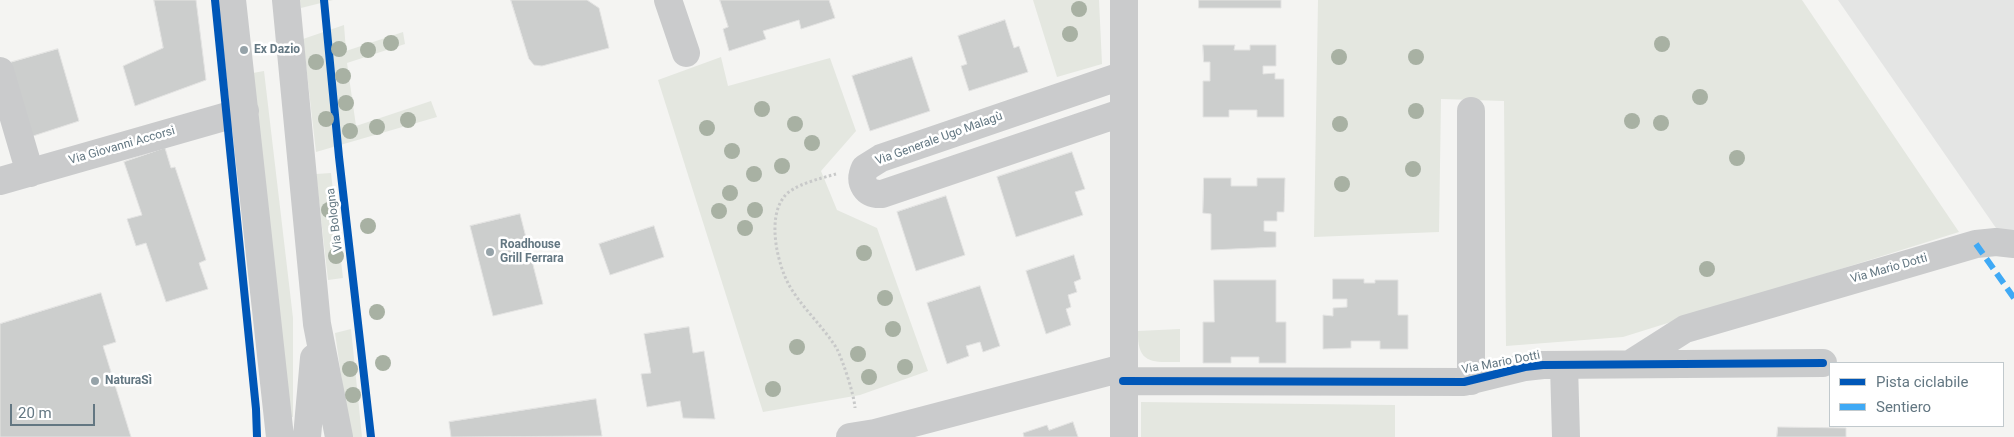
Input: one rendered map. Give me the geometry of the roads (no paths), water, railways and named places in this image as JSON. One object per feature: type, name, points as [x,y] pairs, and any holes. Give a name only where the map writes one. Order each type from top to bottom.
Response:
[{"type":"street","points":[[232,0],[280,437]]},
{"type":"street","points":[[286,0],[318,324],[339,437]]},
{"type":"street","points":[[668,0],[686,53]]},
{"type":"street","points":[[1124,0],[1124,437]]},
{"type":"street","points":[[0,71],[30,173]]},
{"type":"street","name":"Via Generale Ugo Malagù","points":[[1124,74],[881,158],[865,168],[862,177],[863,185],[871,193],[882,194],[1124,112]]},
{"type":"street","name":"Via Giovanni Accorsi","points":[[0,181],[245,111]]},
{"type":"street","name":"Via Mario Dotti","points":[[1471,111],[1471,380]]},
{"type":"street","name":"Via Mario Dotti","points":[[1630,364],[1684,329],[1976,244],[1996,242],[2014,244]]},
{"type":"street","points":[[307,437],[318,324]]},
{"type":"street","name":"Via Mario Dotti","points":[[1123,375],[1464,382],[1525,367],[1630,364],[1823,363]]},
{"type":"street","points":[[1564,365],[1566,437]]},
{"type":"street","points":[[854,436],[1123,375]]},
{"type":"place","name":"Ex Dazio","points":[[244,50]]},
{"type":"place","name":"Roadhouse Grill Ferrara","points":[[490,252]]},
{"type":"place","name":"NaturaSì","points":[[95,381]]}]
